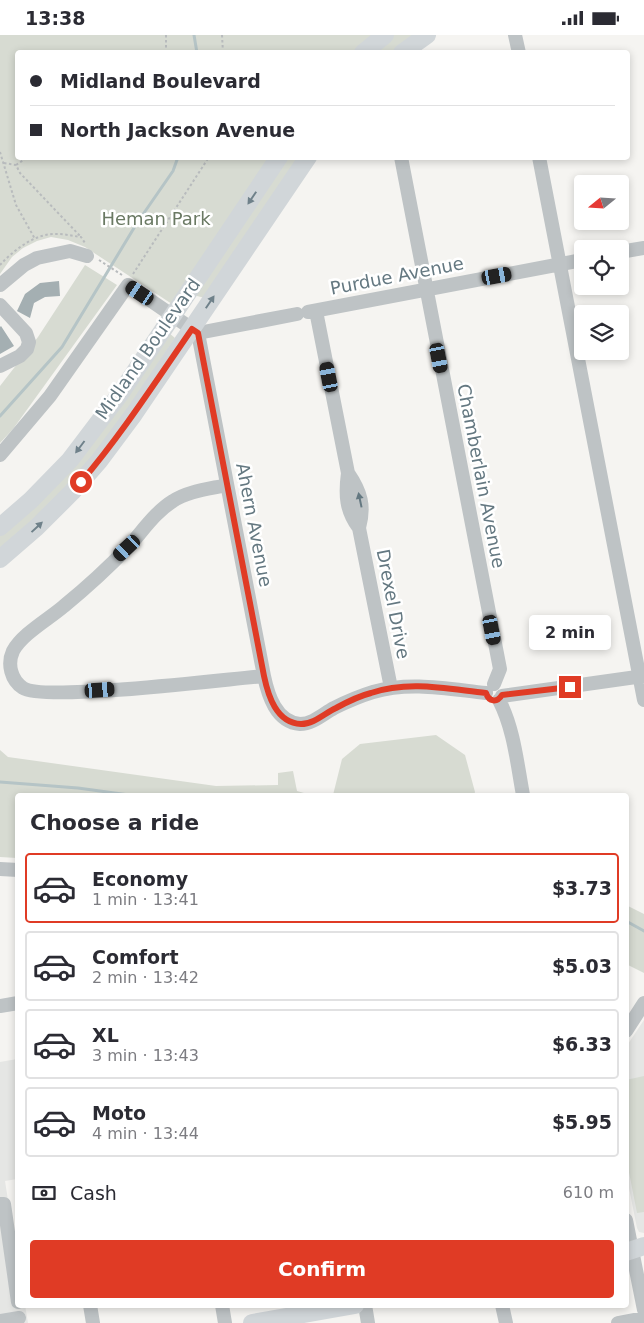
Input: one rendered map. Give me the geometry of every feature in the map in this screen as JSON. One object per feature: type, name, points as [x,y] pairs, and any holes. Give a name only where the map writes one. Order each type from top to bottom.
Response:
[{"type":"main road","points":[[367,50],[385,35]]},
{"type":"main road","points":[[406,50],[427,35]]},
{"type":"main road","name":"Midland Boulevard","points":[[0,527],[70,460],[120,394],[277,160]]},
{"type":"main road","name":"Midland Boulevard","points":[[0,559],[37,527],[72,492],[99,461],[195,331],[306,160]]},
{"type":"main road","points":[[252,1323],[338,1308]]},
{"type":"street","points":[[516,35],[518,50]]},
{"type":"street","name":"Chamberlain Avenue","points":[[402,160],[500,669],[495,693]]},
{"type":"street","points":[[540,160],[642,676],[644,700]]},
{"type":"street","points":[[629,251],[644,248]]},
{"type":"street","points":[[0,285],[24,265],[37,258],[70,251],[93,258]]},
{"type":"street","name":"Purdue Avenue","points":[[195,331],[307,312],[574,261]]},
{"type":"street","points":[[0,455],[50,397],[128,278],[172,315],[195,331]]},
{"type":"street","points":[[0,305],[26,333],[29,342],[27,349],[20,355],[0,366]]},
{"type":"street","name":"Drexel Drive","points":[[307,312],[348,473],[345,491],[351,517],[359,528],[391,688]]},
{"type":"street","name":"Ahern Avenue","points":[[195,331],[264,676],[271,701],[277,711],[286,719],[295,723],[307,723],[349,701],[391,688]]},
{"type":"street","points":[[227,485],[180,497],[167,505],[127,548],[65,606],[22,639],[10,660],[12,673],[16,682],[31,692],[83,692],[264,676]]},
{"type":"street","points":[[391,688],[429,686],[495,693],[642,676]]},
{"type":"street","points":[[495,693],[508,719],[512,733],[523,793]]},
{"type":"street","points":[[0,869],[15,870]]},
{"type":"street","points":[[629,1026],[644,1003]]},
{"type":"street","points":[[0,1007],[15,1004]]},
{"type":"street","points":[[0,1204],[4,1204],[15,1283]]},
{"type":"street","points":[[629,1231],[634,1249],[644,1311]]},
{"type":"street","points":[[90,1308],[93,1323]]},
{"type":"street","points":[[222,1308],[225,1323]]},
{"type":"street","points":[[366,1308],[368,1323]]},
{"type":"street","points":[[503,1308],[506,1323]]},
{"type":"street","points":[[0,1321],[19,1312]]},
{"type":"street","points":[[618,1323],[644,1318]]},
{"type":"path","points":[[166,35],[166,50]]},
{"type":"path","points":[[222,35],[223,50]]},
{"type":"path","points":[[0,152],[16,205],[35,239]]},
{"type":"path","points":[[4,163],[16,165],[24,160]]},
{"type":"path","points":[[93,258],[128,278],[207,160]]},
{"type":"path","points":[[16,165],[20,173],[80,237]]},
{"type":"path","points":[[0,171],[6,170]]},
{"type":"shaded area","points":[[644,1020],[644,1233],[639,1232],[637,1228],[629,1188],[629,1042]]},
{"type":"shaded area","points":[[15,1059],[15,1179],[5,1181],[15,1244],[15,1308],[26,1308],[28,1323],[0,1323],[0,1062]]},
{"type":"green space","name":"Heman Park","points":[[0,35],[376,35],[358,50],[15,50],[15,160],[271,160],[172,304],[85,247],[68,240],[51,237],[23,248],[12,257],[0,274]]},
{"type":"green space","points":[[392,35],[416,35],[395,50],[374,50]]},
{"type":"green space","points":[[284,160],[299,160],[205,298],[197,296],[194,292]]},
{"type":"green space","points":[[85,265],[117,285],[13,429],[0,443],[0,386],[38,337]]},
{"type":"green space","points":[[169,333],[175,338],[107,440],[54,501],[0,549],[0,533]]},
{"type":"green space","points":[[436,735],[465,755],[475,793],[334,793],[342,759],[360,744]]},
{"type":"green space","points":[[0,750],[8,757],[216,786],[278,785],[278,773],[293,771],[297,791],[304,793],[15,793],[15,858],[0,857]]},
{"type":"green space","points":[[629,906],[644,914],[644,973],[629,966]]},
{"type":"green space","points":[[644,1076],[644,1212],[637,1213],[629,1172],[629,1079]]},
{"type":"building","points":[[59,281],[60,296],[45,297],[34,303],[30,318],[17,311],[25,294],[40,283]]},
{"type":"building","points":[[0,327],[14,346],[0,354]]},
{"type":"waterway","points":[[194,35],[196,50]]},
{"type":"waterway","points":[[0,416],[62,347],[137,223],[173,171],[177,160]]},
{"type":"waterway","points":[[0,782],[114,793]]},
{"type":"waterway","points":[[629,923],[644,931]]},
{"type":"route","points":[[81,482],[134,413],[192,329],[198,333],[264,676],[268,693],[277,711],[286,719],[301,724],[314,721],[349,701],[391,688],[429,686],[486,693],[488,699],[496,701],[502,695],[570,687]]}]
